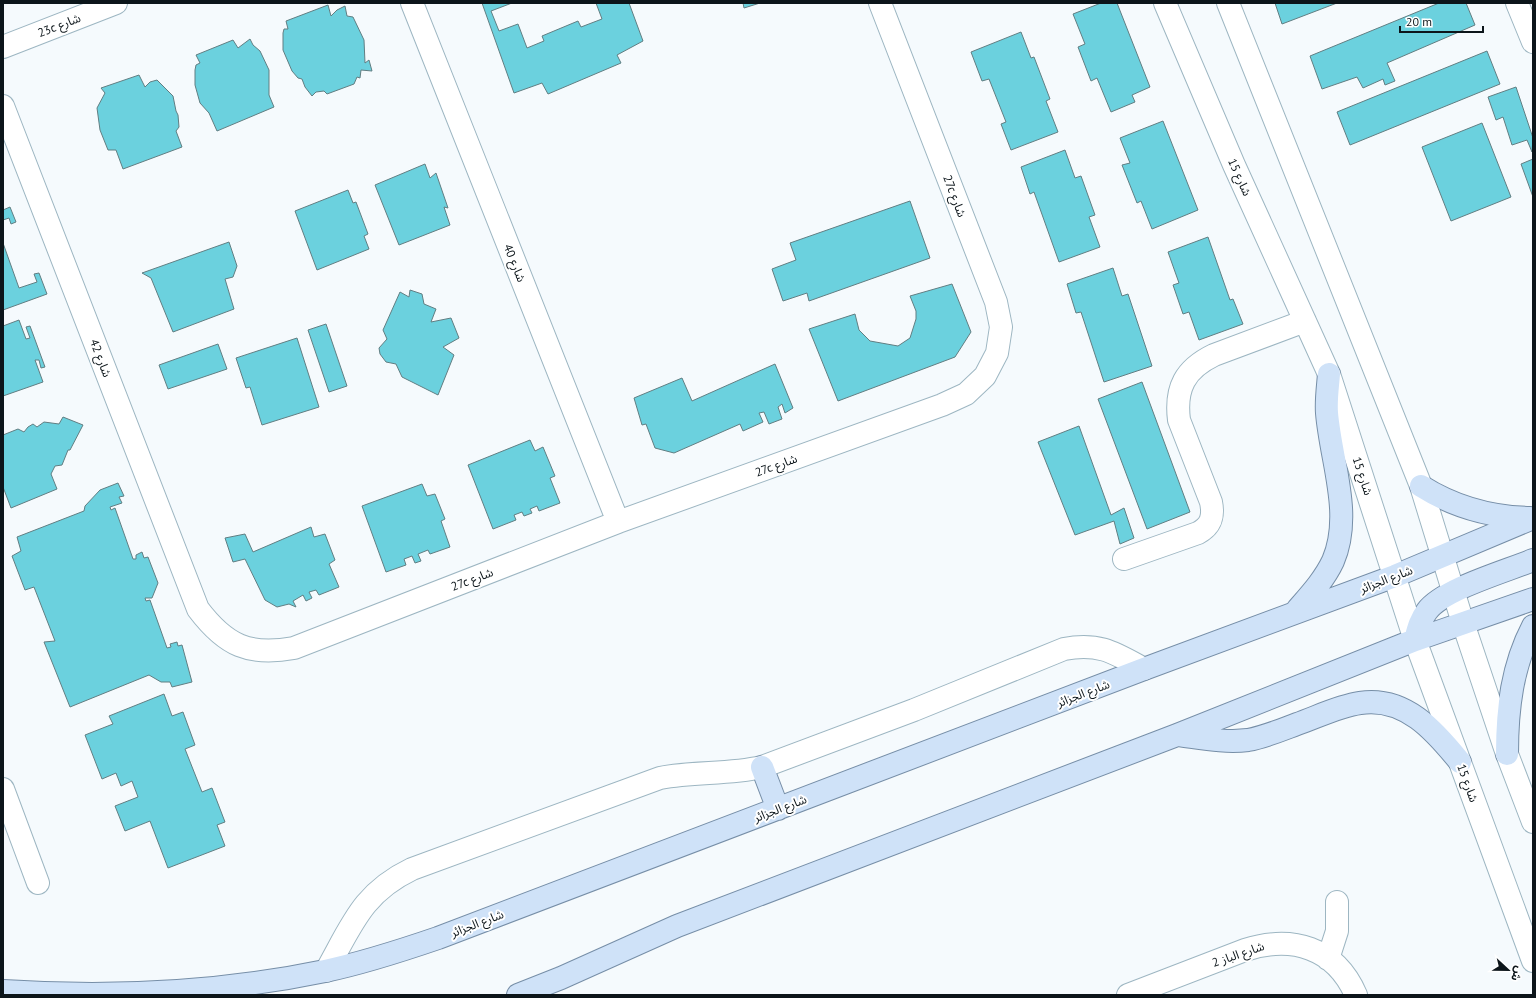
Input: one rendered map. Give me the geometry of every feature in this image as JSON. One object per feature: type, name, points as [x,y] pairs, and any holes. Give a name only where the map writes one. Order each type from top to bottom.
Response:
[{"type":"main road","points":[[1295,612],[1313,592],[1327,572],[1338,543],[1341,523],[1341,503],[1327,412],[1329,374]]},
{"type":"main road","points":[[1421,486],[1447,500],[1479,512],[1497,516],[1533,518]]},
{"type":"main road","name":"شارع الجزائر","points":[[3,991],[94,995],[211,989],[269,982],[326,971],[383,956],[438,938],[1144,669],[1395,576],[1533,518]]},
{"type":"main road","points":[[1415,640],[1420,623],[1427,610],[1439,600],[1454,592],[1533,560]]},
{"type":"main road","points":[[518,995],[561,978],[677,926],[1177,735],[1415,640],[1533,599]]},
{"type":"main road","points":[[1507,754],[1508,703],[1520,655],[1533,626]]},
{"type":"main road","points":[[1177,735],[1230,741],[1248,740],[1265,736],[1347,706],[1361,703],[1373,703],[1395,707],[1417,717],[1436,732],[1460,762]]},
{"type":"main road","points":[[762,767],[778,809]]},
{"type":"street","name":"23c شارع","points":[[3,47],[116,3]]},
{"type":"street","name":"شارع 40","points":[[412,3],[618,522]]},
{"type":"street","name":"27c شارع","points":[[198,609],[212,627],[229,641],[236,644],[250,649],[272,652],[294,648],[618,522],[942,405],[966,394],[985,376],[997,353],[1001,327],[996,302],[880,3]]},
{"type":"street","name":"شارع 15","points":[[1165,3],[1234,165],[1329,374],[1415,640],[1533,961]]},
{"type":"street","points":[[1228,3],[1421,486],[1463,623],[1507,754],[1533,822]]},
{"type":"street","points":[[1517,3],[1533,42]]},
{"type":"street","name":"شارع 42","points":[[3,106],[198,609]]},
{"type":"street","points":[[1124,559],[1198,533],[1206,528],[1211,521],[1213,511],[1211,502],[1179,420],[1177,406],[1179,393],[1184,380],[1191,369],[1214,355],[1305,321]]},
{"type":"street","points":[[326,971],[368,899],[396,876],[412,869],[660,778],[688,774],[740,772],[762,767],[920,707],[1064,649],[1081,646],[1098,647],[1114,652],[1144,669]]},
{"type":"street","points":[[3,789],[38,882]]},
{"type":"street","points":[[1328,959],[1337,931],[1337,902]]},
{"type":"street","name":"شارع الباز 2","points":[[1128,995],[1262,945],[1279,943],[1297,944],[1314,950],[1328,959],[1341,971],[1356,995]]},
{"type":"building","points":[[482,3],[512,3],[491,11],[499,31],[518,24],[527,48],[544,41],[542,36],[578,21],[581,27],[602,19],[596,3],[629,3],[643,41],[617,55],[621,63],[548,94],[542,83],[514,93]]},
{"type":"building","points":[[743,3],[760,3],[744,8]]},
{"type":"building","points":[[1101,3],[1117,3],[1150,87],[1132,95],[1135,102],[1111,112],[1097,78],[1091,81],[1078,47],[1085,44],[1073,14]]},
{"type":"building","points":[[1275,3],[1337,3],[1282,24]]},
{"type":"building","points":[[1439,3],[1466,3],[1475,25],[1387,63],[1395,81],[1385,85],[1383,79],[1363,88],[1357,77],[1322,89],[1310,56]]},
{"type":"building","points":[[328,5],[331,16],[337,10],[345,6],[347,16],[353,17],[364,40],[365,63],[369,60],[372,71],[361,70],[360,78],[357,77],[354,84],[327,94],[324,91],[316,92],[312,96],[305,87],[302,79],[298,78],[292,71],[283,50],[283,33],[284,29],[288,29],[286,21]]},
{"type":"building","points":[[1021,32],[1031,58],[1034,57],[1050,99],[1046,101],[1058,132],[1011,150],[1001,124],[1006,122],[989,79],[982,81],[971,52]]},
{"type":"building","points":[[250,39],[253,45],[260,51],[269,70],[269,95],[274,107],[217,131],[209,113],[200,103],[195,85],[196,65],[200,63],[196,55],[233,40],[238,48]]},
{"type":"building","points":[[1487,51],[1500,84],[1350,145],[1337,112]]},
{"type":"building","points":[[139,75],[145,87],[150,82],[157,80],[173,96],[178,115],[179,127],[176,131],[182,147],[123,169],[116,150],[108,150],[100,130],[97,108],[105,93],[101,88]]},
{"type":"building","points":[[1516,87],[1533,138],[1532,152],[1527,140],[1512,145],[1503,117],[1496,120],[1488,97]]},
{"type":"building","points":[[1163,121],[1198,210],[1152,229],[1141,201],[1137,203],[1122,165],[1130,163],[1120,138]]},
{"type":"building","points":[[1482,123],[1511,197],[1451,221],[1422,147]]},
{"type":"building","points":[[1065,150],[1075,178],[1081,176],[1095,215],[1089,217],[1100,247],[1059,262],[1034,192],[1030,194],[1021,167]]},
{"type":"building","points":[[1533,159],[1533,197],[1521,164]]},
{"type":"building","points":[[425,164],[430,178],[436,173],[448,208],[444,207],[450,225],[399,245],[375,185]]},
{"type":"building","points":[[348,190],[353,203],[356,202],[368,234],[364,236],[369,249],[317,270],[295,211]]},
{"type":"building","points":[[910,201],[930,258],[809,301],[807,293],[783,301],[772,269],[796,260],[790,243]]},
{"type":"building","points":[[10,207],[16,222],[11,224],[9,218],[3,220],[3,210]]},
{"type":"building","points":[[1208,237],[1230,300],[1233,299],[1243,324],[1199,340],[1189,312],[1183,314],[1173,285],[1179,283],[1168,252]]},
{"type":"building","points":[[229,242],[237,266],[233,277],[225,279],[234,309],[173,332],[151,278],[142,273]]},
{"type":"building","points":[[3,243],[19,288],[37,282],[34,274],[39,273],[47,294],[3,310]]},
{"type":"building","points":[[1113,268],[1122,296],[1128,294],[1152,366],[1104,382],[1081,312],[1076,313],[1067,284]]},
{"type":"building","points":[[952,284],[971,332],[955,357],[838,401],[809,329],[855,314],[859,330],[870,341],[898,346],[910,338],[916,319],[916,311],[910,296]]},
{"type":"building","points":[[410,290],[422,294],[424,304],[436,309],[431,322],[451,318],[459,338],[443,347],[454,355],[438,395],[402,377],[396,364],[386,362],[380,354],[379,348],[387,339],[383,330],[400,292],[409,297]]},
{"type":"building","points":[[19,320],[26,339],[30,338],[26,327],[30,326],[45,367],[41,368],[39,360],[35,360],[43,382],[3,396],[3,326]]},
{"type":"building","points":[[326,324],[347,386],[329,392],[308,330]]},
{"type":"building","points":[[297,338],[319,407],[262,425],[250,387],[246,388],[236,358]]},
{"type":"building","points":[[218,344],[227,369],[168,389],[159,365]]},
{"type":"building","points":[[775,364],[793,408],[785,413],[782,404],[778,407],[782,419],[769,424],[764,412],[759,413],[763,422],[743,431],[740,424],[674,453],[655,448],[646,424],[642,425],[634,398],[682,378],[692,401]]},
{"type":"building","points":[[1142,382],[1190,512],[1147,529],[1098,399]]},
{"type":"building","points":[[63,417],[83,425],[70,450],[68,450],[62,465],[55,466],[51,474],[57,489],[11,508],[3,487],[3,435],[18,429],[24,432],[33,424],[37,427],[44,422],[59,424]]},
{"type":"building","points":[[1079,426],[1111,515],[1124,508],[1134,538],[1120,544],[1114,521],[1075,535],[1038,442]]},
{"type":"building","points":[[530,440],[535,451],[543,447],[555,476],[550,478],[560,503],[539,511],[537,506],[530,509],[532,513],[524,516],[522,512],[514,515],[516,520],[493,529],[468,465]]},
{"type":"building","points":[[118,483],[124,496],[119,497],[122,503],[110,507],[111,510],[115,508],[133,559],[136,559],[136,555],[142,552],[144,558],[148,557],[158,583],[152,598],[145,598],[146,601],[150,600],[167,648],[171,647],[170,644],[177,642],[178,646],[182,645],[192,682],[172,687],[170,682],[161,682],[149,675],[70,707],[44,642],[55,641],[34,587],[25,590],[12,556],[21,551],[17,537],[84,511],[85,506],[100,490]]},
{"type":"building","points":[[422,484],[427,496],[435,494],[445,519],[441,521],[450,547],[430,554],[428,550],[418,554],[421,561],[415,563],[412,556],[404,559],[406,565],[386,572],[362,506]]},
{"type":"building","points":[[311,527],[314,537],[325,534],[335,560],[329,564],[339,587],[319,595],[316,590],[309,592],[312,598],[306,601],[303,595],[293,601],[296,607],[289,604],[277,607],[265,600],[245,559],[233,562],[225,538],[245,534],[253,552]]},
{"type":"building","points":[[164,694],[172,716],[183,712],[195,745],[185,749],[202,792],[212,788],[225,822],[217,825],[225,846],[168,868],[150,821],[125,831],[115,806],[138,797],[132,781],[121,786],[116,773],[102,779],[85,735],[113,724],[109,716]]}]
